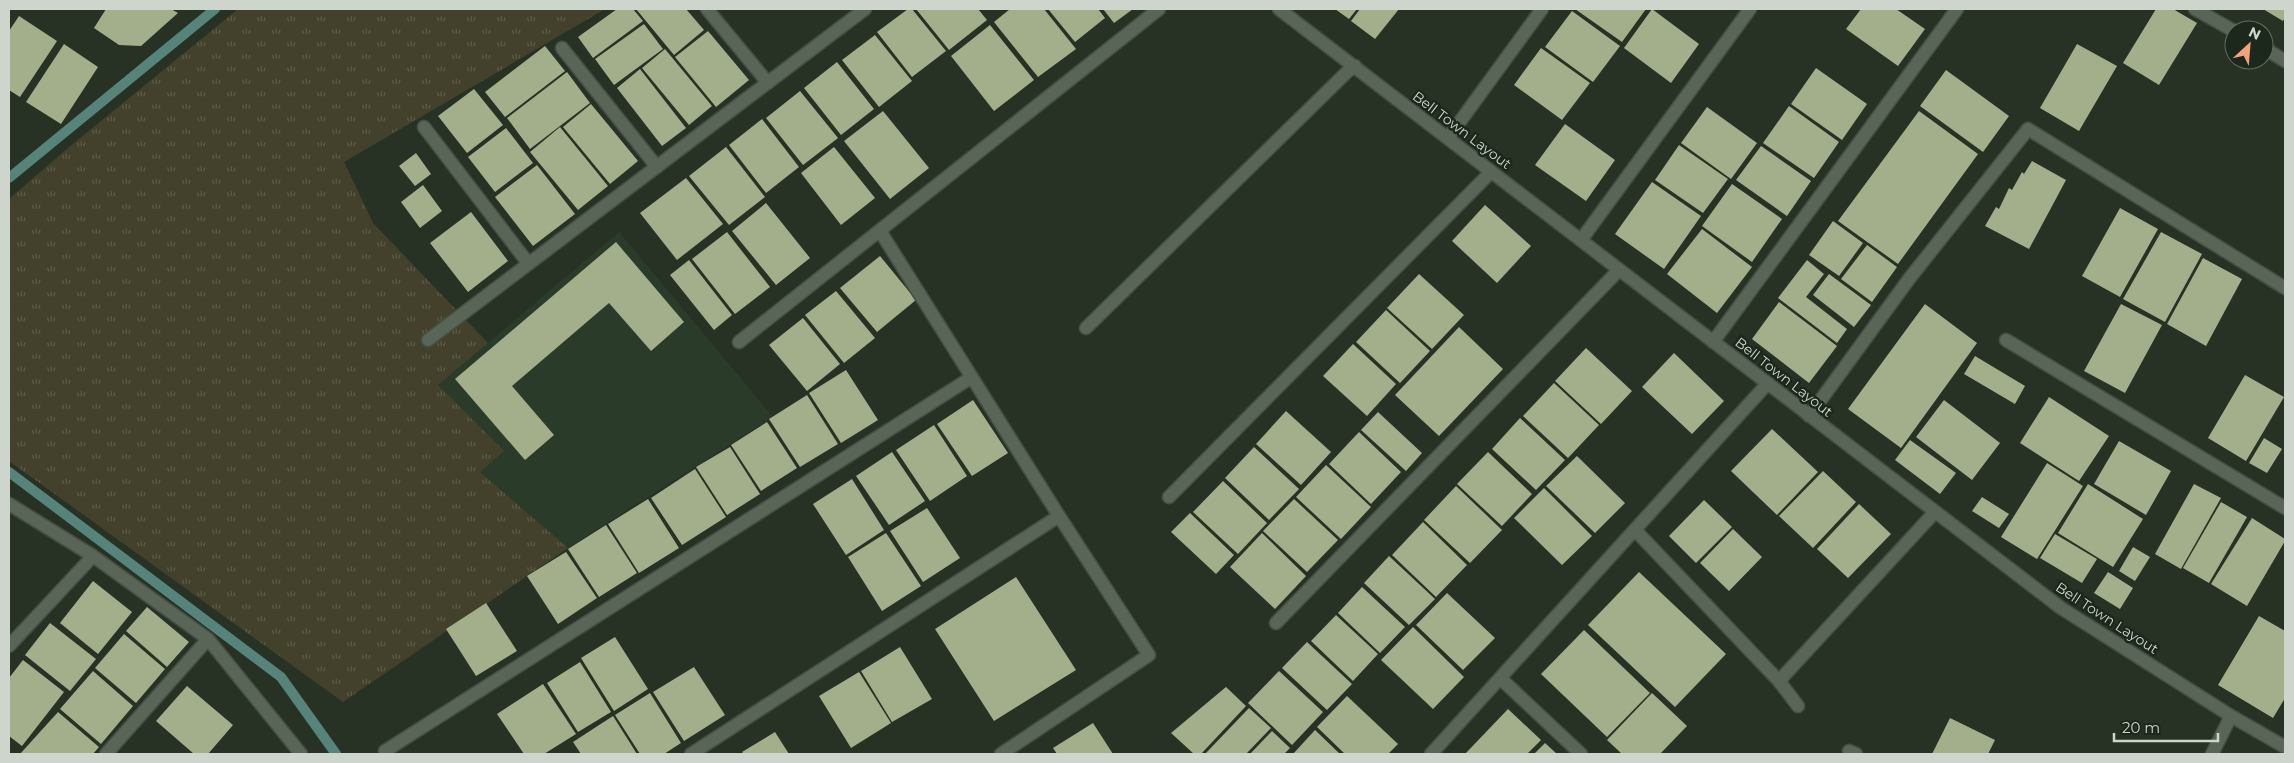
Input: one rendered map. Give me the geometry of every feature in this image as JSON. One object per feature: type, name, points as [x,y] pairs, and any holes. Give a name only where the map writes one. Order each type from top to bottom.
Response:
[{"type":"street","points":[[707,9],[768,83]]},
{"type":"street","points":[[428,340],[865,9]]},
{"type":"street","points":[[739,342],[1159,9]]},
{"type":"street","name":"Bell Town Layout","points":[[1280,9],[2061,608],[2285,748]]},
{"type":"street","points":[[1448,138],[1542,9]]},
{"type":"street","points":[[1581,240],[1750,9]]},
{"type":"street","points":[[1713,342],[1957,9]]},
{"type":"street","points":[[2195,9],[2224,25]]},
{"type":"street","points":[[562,48],[657,168]]},
{"type":"street","points":[[2274,54],[2285,61]]},
{"type":"street","points":[[1086,328],[1355,66]]},
{"type":"street","points":[[424,127],[528,263]]},
{"type":"street","points":[[1810,416],[1909,279],[2028,129],[2285,288]]},
{"type":"street","points":[[1168,497],[1492,172]]},
{"type":"street","points":[[880,231],[1059,516],[1149,655],[1002,754]]},
{"type":"street","points":[[1276,623],[1619,270]]},
{"type":"street","points":[[2006,340],[2285,508]]},
{"type":"street","points":[[386,754],[386,751],[972,377]]},
{"type":"street","points":[[1431,754],[1768,383]]},
{"type":"street","points":[[9,504],[93,556],[208,639],[302,754]]},
{"type":"street","points":[[1779,681],[1935,512]]},
{"type":"street","points":[[691,754],[1059,516]]},
{"type":"street","points":[[1635,530],[1779,681],[1798,706]]},
{"type":"street","points":[[9,646],[93,556]]},
{"type":"street","points":[[106,754],[208,639]]},
{"type":"street","points":[[1500,678],[1581,754]]},
{"type":"street","points":[[2212,754],[2231,716]]},
{"type":"shaded area","points":[[619,232],[773,417],[568,548],[480,472],[503,451],[438,385]]},
{"type":"green space","points":[[238,9],[605,9],[344,162],[373,223],[488,343],[438,385],[504,451],[480,472],[568,548],[343,702],[9,461],[9,199],[68,148]]},
{"type":"building","points":[[106,9],[171,9],[178,13],[141,46],[119,45],[94,28]]},
{"type":"building","points":[[617,9],[633,9],[643,21],[593,58],[578,37]]},
{"type":"building","points":[[636,9],[686,9],[704,30],[674,55]]},
{"type":"building","points":[[908,9],[912,9],[946,51],[912,77],[877,32]]},
{"type":"building","points":[[916,9],[978,9],[987,20],[949,50]]},
{"type":"building","points":[[1010,9],[1044,9],[1076,49],[1038,77],[994,22]]},
{"type":"building","points":[[1048,9],[1098,9],[1105,18],[1075,42]]},
{"type":"building","points":[[1103,9],[1133,9],[1114,23]]},
{"type":"building","points":[[1335,9],[1357,9],[1349,19]]},
{"type":"building","points":[[1360,9],[1399,9],[1375,39],[1351,21]]},
{"type":"building","points":[[1575,9],[1646,9],[1622,42]]},
{"type":"building","points":[[1652,9],[1699,44],[1671,83],[1624,48]]},
{"type":"building","points":[[1861,9],[1896,9],[1925,29],[1898,66],[1846,29]]},
{"type":"building","points":[[2156,9],[2173,9],[2197,23],[2159,85],[2123,63]]},
{"type":"building","points":[[2263,9],[2285,9],[2285,17],[2283,21]]},
{"type":"building","points":[[1572,11],[1620,46],[1593,82],[1545,47]]},
{"type":"building","points":[[19,16],[57,41],[20,97],[9,90],[9,31]]},
{"type":"building","points":[[644,24],[663,49],[614,85],[595,59]]},
{"type":"building","points":[[990,25],[1034,80],[994,111],[951,56]]},
{"type":"building","points":[[708,31],[749,80],[716,107],[675,57]]},
{"type":"building","points":[[875,35],[912,81],[879,107],[842,60]]},
{"type":"building","points":[[64,44],[98,67],[61,124],[26,102]]},
{"type":"building","points":[[2077,44],[2117,66],[2079,131],[2040,108]]},
{"type":"building","points":[[545,46],[565,71],[505,117],[485,92]]},
{"type":"building","points":[[1541,48],[1590,83],[1562,120],[1514,85]]},
{"type":"building","points":[[665,49],[712,106],[689,125],[642,68]]},
{"type":"building","points":[[837,62],[874,109],[841,135],[804,88]]},
{"type":"building","points":[[1816,68],[1867,104],[1842,140],[1791,104]]},
{"type":"building","points":[[640,69],[686,128],[662,146],[617,88]]},
{"type":"building","points":[[1946,70],[2009,116],[1983,152],[1920,106]]},
{"type":"building","points":[[567,72],[590,103],[530,149],[507,118]]},
{"type":"building","points":[[474,89],[503,125],[467,153],[438,116]]},
{"type":"building","points":[[800,91],[838,138],[803,165],[766,118]]},
{"type":"building","points":[[591,104],[638,161],[610,184],[563,127]]},
{"type":"building","points":[[1789,106],[1839,142],[1814,178],[1763,143]]},
{"type":"building","points":[[1707,107],[1757,143],[1731,179],[1681,143]]},
{"type":"building","points":[[883,111],[929,168],[890,199],[844,141]]},
{"type":"building","points":[[1919,111],[1978,154],[1898,264],[1838,221]]},
{"type":"building","points":[[762,119],[799,167],[766,193],[729,145]]},
{"type":"building","points":[[1565,124],[1615,160],[1586,201],[1535,165]]},
{"type":"building","points":[[560,127],[608,186],[578,210],[530,152]]},
{"type":"building","points":[[506,128],[533,163],[495,192],[468,157]]},
{"type":"building","points":[[1679,145],[1728,179],[1703,213],[1655,180]]},
{"type":"building","points":[[1761,146],[1811,181],[1787,216],[1736,180]]},
{"type":"building","points":[[726,147],[765,197],[729,225],[689,176]]},
{"type":"building","points":[[834,147],[875,198],[841,225],[801,173]]},
{"type":"building","points":[[416,153],[431,174],[415,186],[399,166]]},
{"type":"building","points":[[2032,161],[2066,180],[2029,249],[1985,226],[1996,207],[1999,209],[2009,188],[2012,190],[2022,172],[2024,174]]},
{"type":"building","points":[[537,165],[575,214],[533,246],[495,197]]},
{"type":"building","points":[[686,178],[723,224],[677,260],[640,213]]},
{"type":"building","points":[[1652,182],[1701,216],[1664,269],[1615,234]]},
{"type":"building","points":[[1732,184],[1782,219],[1752,262],[1702,226]]},
{"type":"building","points":[[423,185],[442,211],[420,228],[401,202]]},
{"type":"building","points":[[766,203],[810,258],[776,285],[732,231]]},
{"type":"building","points":[[1485,205],[1531,246],[1497,283],[1452,241]]},
{"type":"building","points":[[2120,208],[2158,229],[2120,297],[2082,276]]},
{"type":"building","points":[[471,212],[508,261],[468,292],[430,243]]},
{"type":"building","points":[[1833,221],[1863,243],[1839,276],[1809,255]]},
{"type":"building","points":[[1702,229],[1752,267],[1717,313],[1667,274]]},
{"type":"building","points":[[727,232],[770,287],[735,314],[692,259]]},
{"type":"building","points":[[2161,232],[2202,254],[2165,322],[2123,299]]},
{"type":"building","points":[[616,242],[684,322],[651,351],[609,303],[512,386],[554,435],[525,460],[455,379]]},
{"type":"building","points":[[1867,245],[1897,267],[1872,302],[1841,279]]},
{"type":"building","points":[[880,256],[916,300],[877,332],[840,288]]},
{"type":"building","points":[[2203,258],[2242,279],[2206,346],[2167,324]]},
{"type":"building","points":[[689,260],[732,315],[714,330],[670,275]]},
{"type":"building","points":[[1807,260],[1824,274],[1806,297],[1847,329],[1837,343],[1778,298]]},
{"type":"building","points":[[1419,274],[1464,315],[1432,349],[1387,308]]},
{"type":"building","points":[[1829,274],[1871,305],[1854,327],[1813,295]]},
{"type":"building","points":[[836,291],[875,338],[844,363],[805,315]]},
{"type":"building","points":[[1779,302],[1837,346],[1809,383],[1752,339]]},
{"type":"building","points":[[1925,304],[1977,343],[1901,448],[1848,409]]},
{"type":"building","points":[[2121,304],[2162,325],[2125,393],[2084,371]]},
{"type":"building","points":[[1386,310],[1430,351],[1400,383],[1356,342]]},
{"type":"building","points":[[803,318],[840,364],[807,391],[769,345]]},
{"type":"building","points":[[1459,327],[1503,369],[1439,436],[1395,395]]},
{"type":"building","points":[[1353,344],[1396,384],[1367,416],[1323,376]]},
{"type":"building","points":[[1586,348],[1632,391],[1601,424],[1555,381]]},
{"type":"building","points":[[1674,353],[1724,401],[1692,434],[1642,387]]},
{"type":"building","points":[[1975,356],[2025,386],[2015,404],[1964,374]]},
{"type":"building","points":[[846,370],[878,420],[841,443],[809,393]]},
{"type":"building","points":[[2245,375],[2284,397],[2246,461],[2208,438]]},
{"type":"building","points":[[1554,383],[1599,425],[1568,458],[1523,416]]},
{"type":"building","points":[[807,395],[838,444],[800,467],[769,419]]},
{"type":"building","points":[[2049,397],[2109,436],[2079,481],[2020,443]]},
{"type":"building","points":[[973,400],[1008,453],[972,476],[937,424]]},
{"type":"building","points":[[1944,400],[2000,443],[1972,480],[1916,437]]},
{"type":"building","points":[[1286,411],[1331,452],[1301,485],[1256,444]]},
{"type":"building","points":[[1378,412],[1422,453],[1406,471],[1361,430]]},
{"type":"building","points":[[1520,418],[1565,460],[1536,490],[1492,449]]},
{"type":"building","points":[[767,422],[797,468],[761,491],[731,445]]},
{"type":"building","points":[[934,425],[967,476],[930,501],[896,450]]},
{"type":"building","points":[[1772,429],[1818,472],[1777,515],[1731,471]]},
{"type":"building","points":[[1359,432],[1401,472],[1371,504],[1329,464]]},
{"type":"building","points":[[2264,438],[2282,449],[2267,473],[2249,463]]},
{"type":"building","points":[[1910,440],[1956,473],[1940,494],[1895,460]]},
{"type":"building","points":[[2119,441],[2171,471],[2146,515],[2094,484]]},
{"type":"building","points":[[730,447],[760,494],[727,515],[696,467]]},
{"type":"building","points":[[1254,447],[1299,489],[1269,520],[1225,478]]},
{"type":"building","points":[[892,452],[925,501],[889,525],[856,476]]},
{"type":"building","points":[[1488,452],[1532,494],[1502,526],[1457,484]]},
{"type":"building","points":[[1577,456],[1625,503],[1595,533],[1546,486]]},
{"type":"building","points":[[2047,463],[2083,486],[2037,559],[2001,537]]},
{"type":"building","points":[[1326,465],[1371,507],[1341,539],[1296,497]]},
{"type":"building","points":[[695,469],[726,517],[682,545],[651,498]]},
{"type":"building","points":[[1823,471],[1856,502],[1813,548],[1779,516]]},
{"type":"building","points":[[852,479],[884,530],[846,555],[813,504]]},
{"type":"building","points":[[1223,481],[1267,523],[1238,554],[1193,512]]},
{"type":"building","points":[[2088,484],[2143,519],[2113,567],[2058,533]]},
{"type":"building","points":[[2194,484],[2221,498],[2181,569],[2155,554]]},
{"type":"building","points":[[1456,486],[1502,530],[1470,563],[1424,520]]},
{"type":"building","points":[[1544,488],[1592,536],[1562,565],[1514,518]]},
{"type":"building","points":[[1982,497],[2009,514],[1999,528],[1972,511]]},
{"type":"building","points":[[648,499],[679,548],[639,573],[608,524]]},
{"type":"building","points":[[1294,499],[1338,540],[1307,572],[1263,531]]},
{"type":"building","points":[[1704,500],[1732,527],[1696,563],[1669,536]]},
{"type":"building","points":[[2221,502],[2247,517],[2209,583],[2183,568]]},
{"type":"building","points":[[1859,504],[1891,534],[1848,578],[1817,549]]},
{"type":"building","points":[[927,508],[960,558],[923,582],[890,531]]},
{"type":"building","points":[[1190,513],[1234,555],[1216,574],[1171,532]]},
{"type":"building","points":[[2252,518],[2285,539],[2285,541],[2247,606],[2211,584]]},
{"type":"building","points":[[1423,522],[1467,565],[1436,597],[1392,555]]},
{"type":"building","points":[[606,525],[637,573],[599,597],[568,549]]},
{"type":"building","points":[[1733,529],[1762,557],[1729,591],[1700,563]]},
{"type":"building","points":[[886,533],[921,586],[882,611],[848,557]]},
{"type":"building","points":[[1262,533],[1306,576],[1275,609],[1230,567]]},
{"type":"building","points":[[2055,534],[2097,559],[2082,583],[2040,558]]},
{"type":"building","points":[[2133,547],[2150,557],[2135,581],[2119,571]]},
{"type":"building","points":[[566,552],[597,598],[558,624],[527,576]]},
{"type":"building","points":[[1389,556],[1435,599],[1409,625],[1364,583]]},
{"type":"building","points":[[1639,572],[1726,654],[1675,707],[1588,625]]},
{"type":"building","points":[[2108,572],[2133,588],[2120,609],[2094,593]]},
{"type":"building","points":[[1016,577],[1076,670],[994,721],[935,629]]},
{"type":"building","points":[[93,581],[132,612],[98,654],[60,623]]},
{"type":"building","points":[[1362,587],[1405,627],[1380,653],[1338,613]]},
{"type":"building","points":[[1447,593],[1495,638],[1463,670],[1416,625]]},
{"type":"building","points":[[486,603],[517,651],[476,676],[446,629]]},
{"type":"building","points":[[147,607],[189,642],[167,667],[126,631]]},
{"type":"building","points":[[1336,615],[1378,654],[1353,681],[1311,641]]},
{"type":"building","points":[[2259,616],[2285,631],[2285,698],[2273,718],[2218,685]]},
{"type":"building","points":[[50,623],[96,659],[70,691],[25,655]]},
{"type":"building","points":[[1413,627],[1464,677],[1433,709],[1381,660]]},
{"type":"building","points":[[1584,630],[1650,693],[1607,737],[1541,674]]},
{"type":"building","points":[[124,634],[165,669],[136,703],[95,668]]},
{"type":"building","points":[[615,637],[648,689],[614,711],[581,658]]},
{"type":"building","points":[[1307,642],[1352,684],[1327,710],[1282,668]]},
{"type":"building","points":[[900,647],[932,699],[892,722],[861,671]]},
{"type":"building","points":[[23,660],[64,692],[22,746],[9,736],[9,678]]},
{"type":"building","points":[[580,662],[611,712],[578,732],[547,683]]},
{"type":"building","points":[[694,667],[725,715],[684,741],[653,692]]},
{"type":"building","points":[[93,671],[133,706],[101,744],[60,709]]},
{"type":"building","points":[[1279,671],[1323,712],[1292,745],[1248,703]]},
{"type":"building","points":[[859,672],[891,723],[851,748],[819,696]]},
{"type":"building","points":[[543,684],[576,734],[544,754],[524,754],[497,714]]},
{"type":"building","points":[[187,686],[233,725],[208,754],[194,754],[156,721]]},
{"type":"building","points":[[1226,687],[1246,706],[1201,754],[1194,754],[1171,733]]},
{"type":"building","points":[[650,693],[681,743],[664,754],[640,754],[615,715]]},
{"type":"building","points":[[1652,693],[1687,726],[1660,754],[1622,754],[1607,740]]},
{"type":"building","points":[[1347,696],[1398,744],[1388,754],[1345,754],[1317,727]]},
{"type":"building","points":[[1249,708],[1271,728],[1246,754],[1205,754]]},
{"type":"building","points":[[1508,709],[1541,740],[1527,754],[1465,754]]},
{"type":"building","points":[[58,712],[99,747],[93,754],[20,754]]},
{"type":"building","points":[[613,716],[637,754],[581,754],[573,742]]},
{"type":"building","points":[[1950,718],[1995,740],[1988,754],[1932,754]]},
{"type":"building","points":[[1093,723],[1113,754],[1057,754],[1053,748]]},
{"type":"building","points":[[1315,730],[1340,754],[1293,754]]},
{"type":"building","points":[[1272,731],[1290,748],[1284,754],[1250,754]]},
{"type":"building","points":[[775,732],[789,754],[744,754],[742,752]]},
{"type":"building","points":[[1545,743],[1557,754],[1534,754]]},
{"type":"waterway","points":[[9,178],[215,9]]},
{"type":"waterway","points":[[9,472],[281,677],[336,754]]}]
